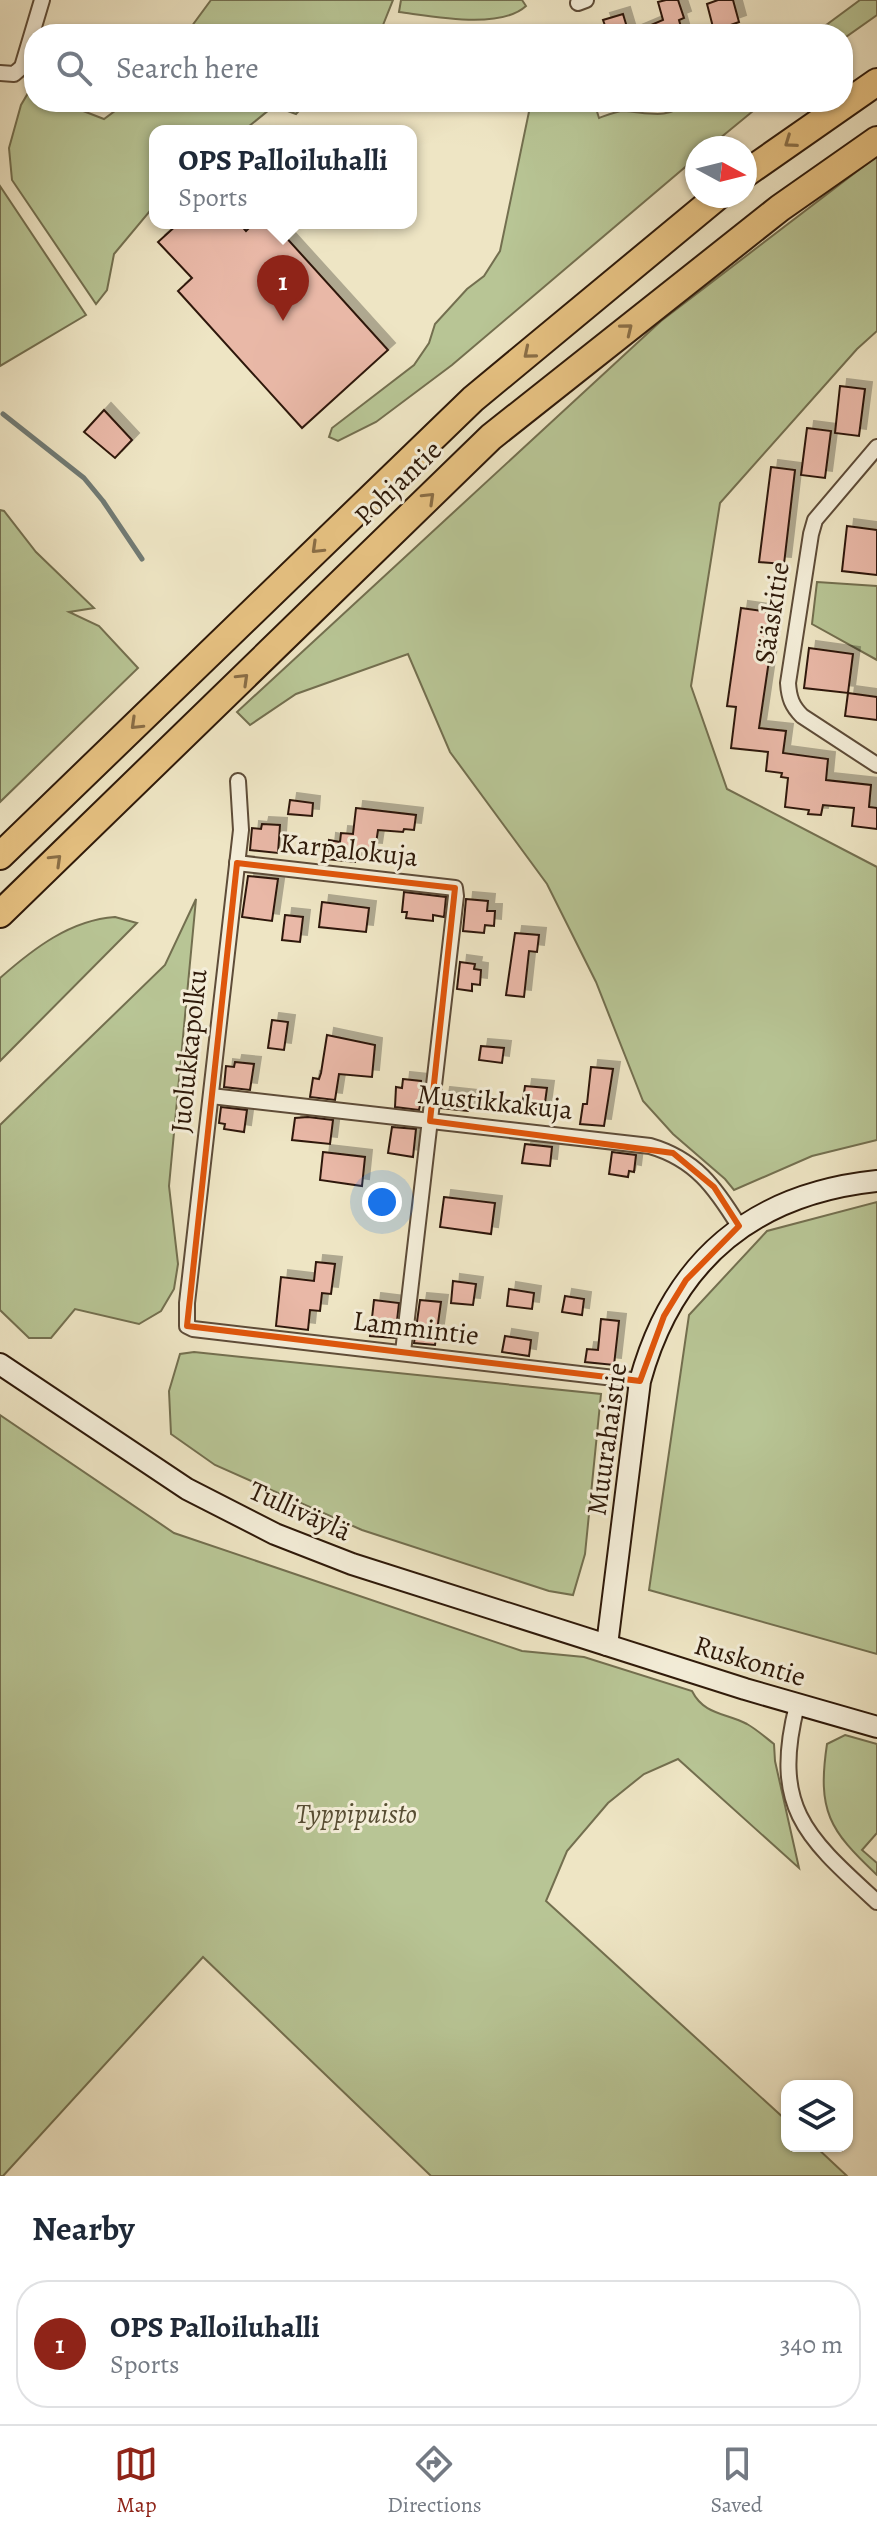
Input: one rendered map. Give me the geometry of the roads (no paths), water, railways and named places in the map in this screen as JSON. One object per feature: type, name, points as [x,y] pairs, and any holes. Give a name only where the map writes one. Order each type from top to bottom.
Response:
[{"type":"highway","points":[[853,99],[877,82]]},
{"type":"highway","points":[[757,166],[834,112]]},
{"type":"highway","name":"Pohjantie","points":[[0,914],[491,437],[780,208],[877,140]]},
{"type":"highway","name":"Pohjantie","points":[[0,856],[473,399],[704,208]]},
{"type":"main road","name":"Muurahaistie","points":[[607,1645],[640,1381],[648,1350],[664,1316],[686,1280],[739,1226],[782,1205],[812,1195],[877,1181]]},
{"type":"main road","name":"Tulliväylä","points":[[0,1364],[187,1489],[275,1534],[352,1564],[607,1645]]},
{"type":"main road","name":"Ruskontie","points":[[607,1645],[877,1727]]},
{"type":"street","points":[[35,24],[42,0]]},
{"type":"street","points":[[7,74],[22,67],[24,60]]},
{"type":"street","name":"Sääskitie","points":[[877,447],[815,520],[788,683],[789,696],[802,716],[877,765]]},
{"type":"street","name":"Juolukkapolku","points":[[187,1326],[187,1303],[241,830],[238,781]]},
{"type":"street","name":"Karpalokuja","points":[[237,863],[455,888],[430,1121]]},
{"type":"street","name":"Mustikkakuja","points":[[211,1096],[650,1146],[673,1153],[714,1187],[739,1226]]},
{"type":"street","points":[[403,1352],[430,1121]]},
{"type":"street","name":"Lammintie","points":[[187,1326],[640,1381]]},
{"type":"street","points":[[797,1705],[790,1748],[792,1800],[805,1830],[877,1902]]},
{"type":"waterway","points":[[3,414],[84,478],[142,559]]},
{"type":"place","name":"OPS Palloiluhalli","points":[[283,321]]},
{"type":"park label","name":"Typpipuisto","points":[[356,1814]]}]
